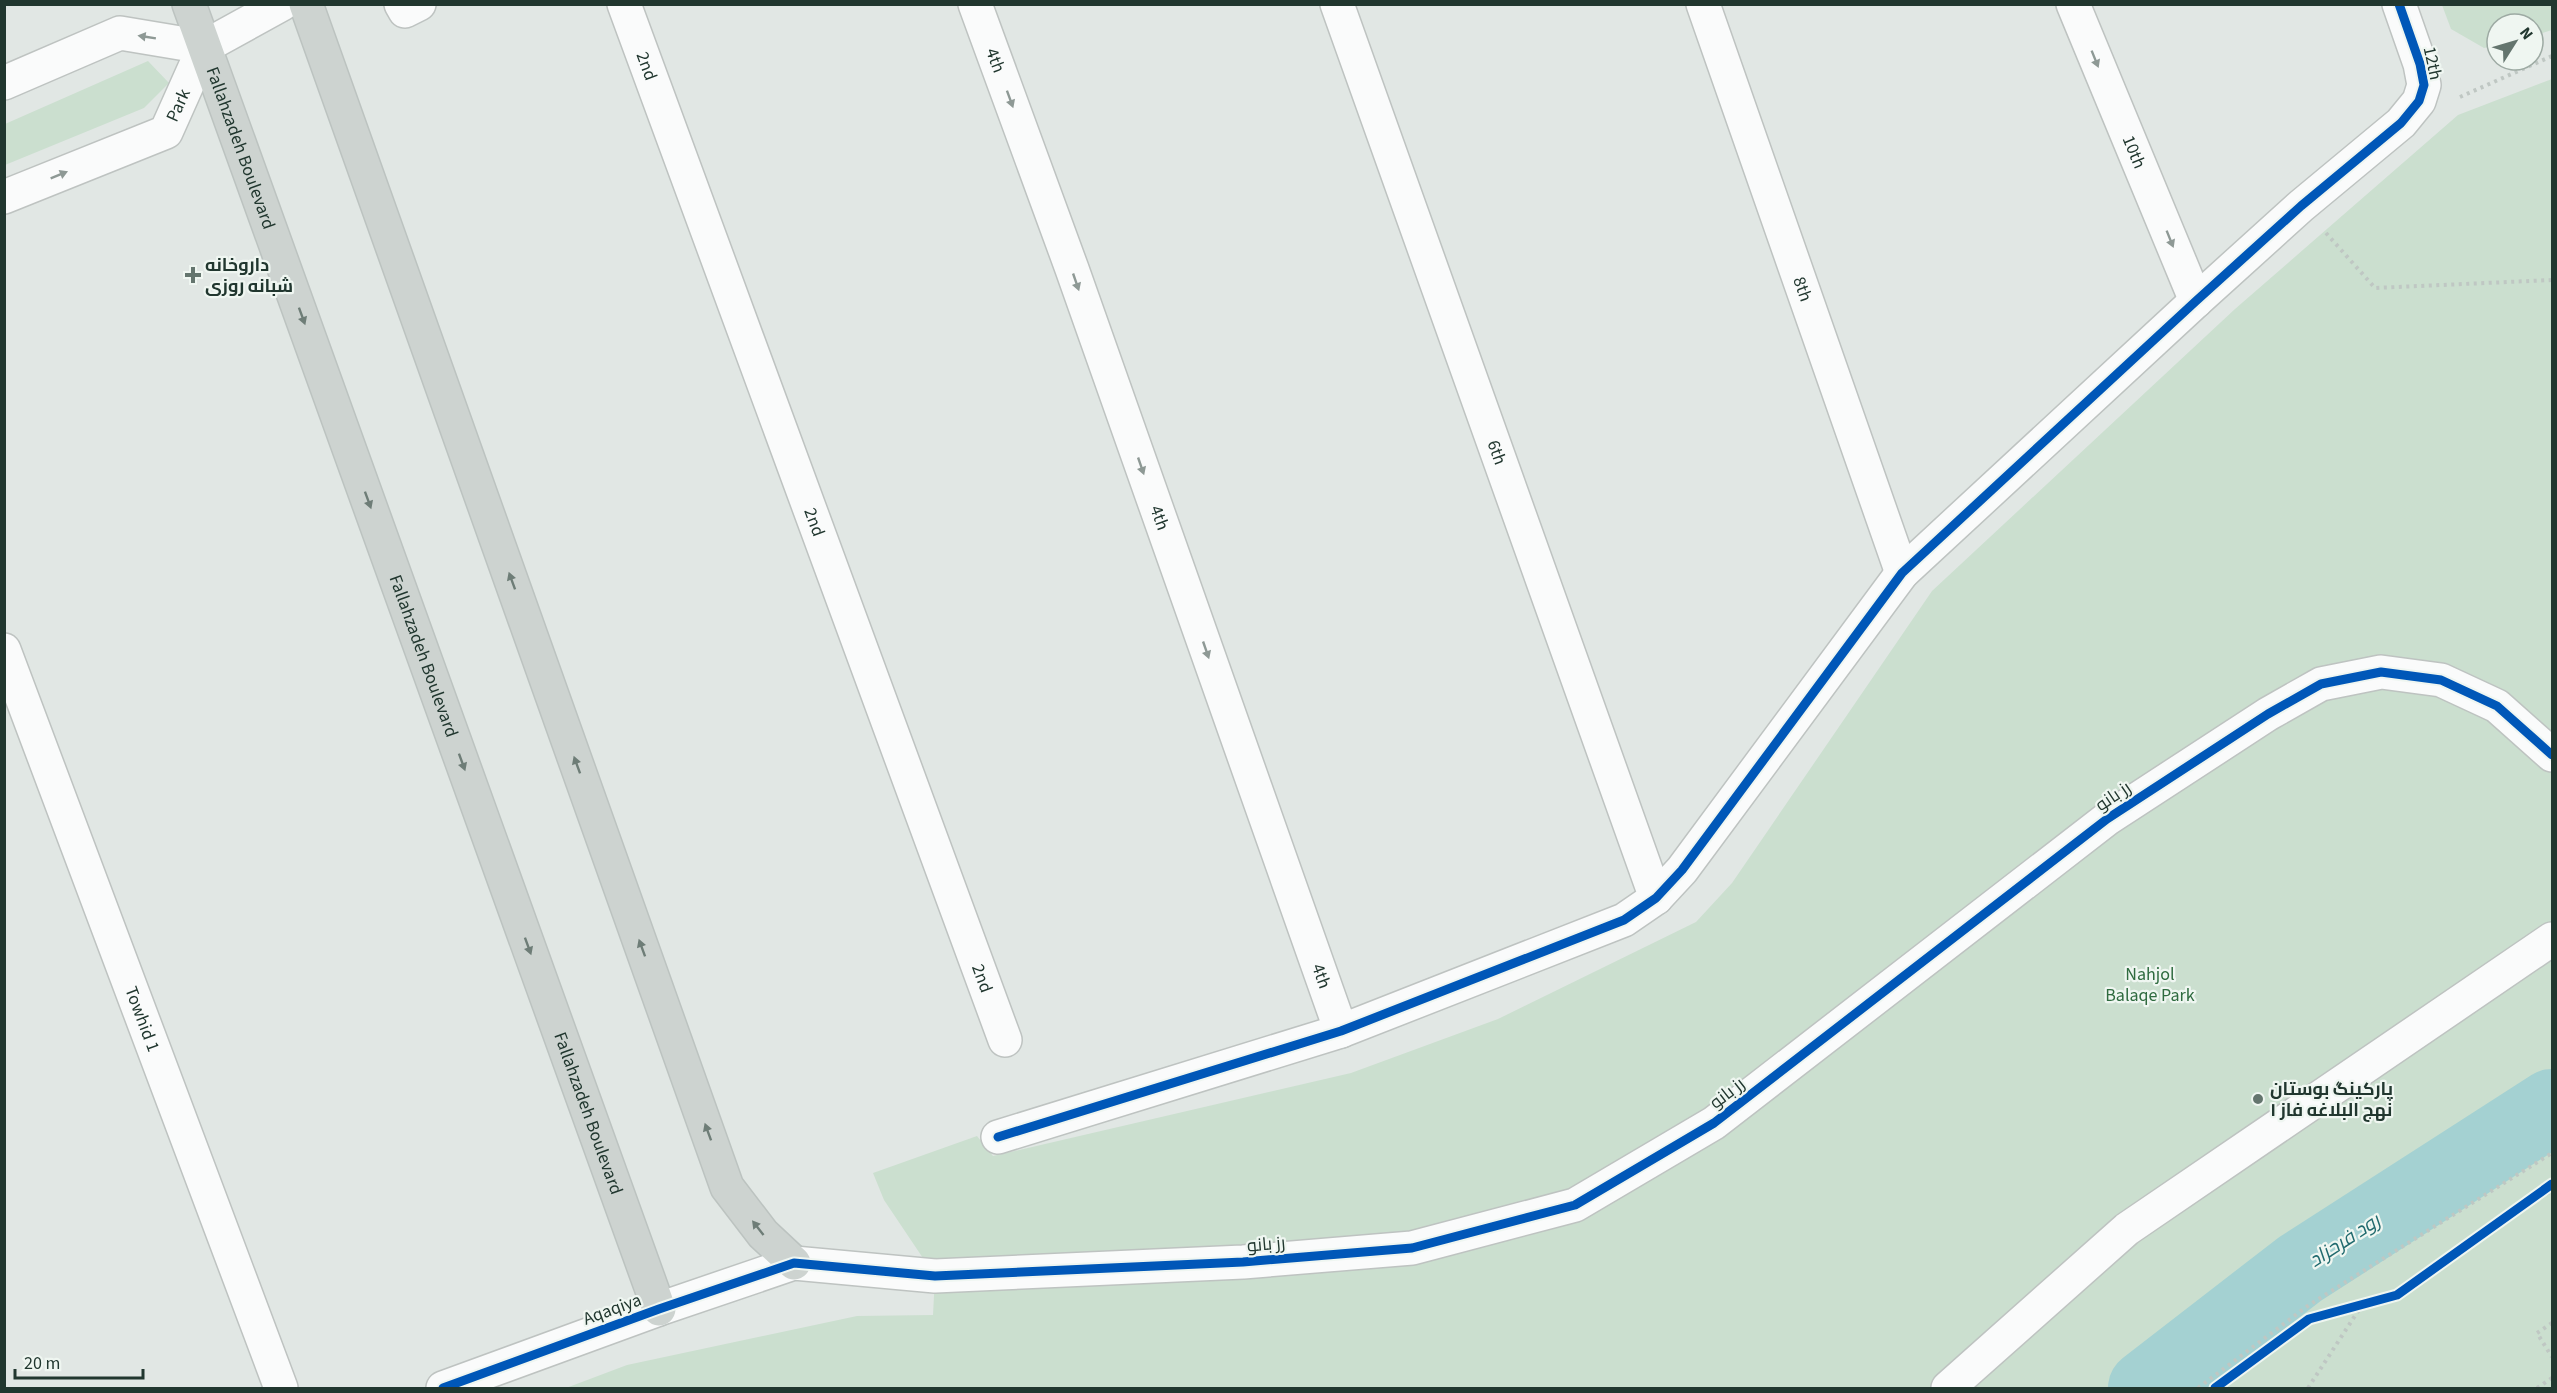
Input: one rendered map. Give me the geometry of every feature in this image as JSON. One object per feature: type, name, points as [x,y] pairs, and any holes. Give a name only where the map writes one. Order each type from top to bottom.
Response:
[{"type":"main road","name":"Fallahzadeh Boulevard","points":[[189,4],[659,1309]]},
{"type":"main road","points":[[306,4],[728,1187],[763,1234],[794,1263]]},
{"type":"street","points":[[4,83],[120,33],[204,47],[282,4]]},
{"type":"street","points":[[401,4],[405,11],[419,4]]},
{"type":"street","name":"2nd","points":[[624,4],[1005,1040]]},
{"type":"street","name":"4th","points":[[975,4],[1072,269],[1341,1032]]},
{"type":"street","name":"6th","points":[[1337,4],[1656,898]]},
{"type":"street","name":"8th","points":[[1703,4],[1902,573]]},
{"type":"street","name":"10th","points":[[2073,4],[2196,301]]},
{"type":"street","name":"12th","points":[[998,1137],[1341,1032],[1624,920],[1656,898],[1682,870],[1902,573],[2301,206],[2401,123],[2419,101],[2424,86],[2420,64],[2399,4]]},
{"type":"street","name":"Park","points":[[4,197],[166,132],[204,47]]},
{"type":"street","name":"Towhid 1","points":[[4,650],[281,1389]]},
{"type":"street","name":"رز بانو","points":[[794,1263],[935,1276],[1243,1262],[1412,1248],[1575,1205],[1714,1123],[2107,819],[2268,714],[2321,684],[2381,672],[2441,680],[2497,706],[2553,755]]},
{"type":"street","points":[[1948,1389],[2127,1229],[2553,939]]},
{"type":"street","name":"Aqaqiya","points":[[443,1389],[659,1309],[794,1263]]},
{"type":"path","points":[[2455,99],[2553,56]]},
{"type":"path","points":[[2301,206],[2375,288],[2553,280]]},
{"type":"path","points":[[2198,1389],[2309,1305],[2553,1153]]},
{"type":"path","points":[[2523,1206],[2553,1184]]},
{"type":"path","points":[[2523,1206],[2553,1191]]},
{"type":"path","points":[[2352,1307],[2367,1304]]},
{"type":"path","points":[[2307,1389],[2367,1304]]},
{"type":"path","points":[[2553,1323],[2537,1333],[2553,1357]]},
{"type":"path","points":[[2536,1389],[2553,1378]]},
{"type":"green space","points":[[2442,5],[2552,5],[2552,30],[2545,32],[2545,12],[2485,12],[2485,48],[2451,29]]},
{"type":"green space","points":[[148,61],[169,83],[144,108],[5,165],[5,124]]},
{"type":"green space","name":"Nahjol Balaqe Park","points":[[2552,79],[2552,1388],[566,1388],[627,1365],[857,1316],[933,1315],[935,1276],[884,1200],[873,1173],[977,1136],[993,1156],[1351,1073],[1498,1019],[1696,922],[1732,883],[1932,591],[2235,309],[2458,115]]},
{"type":"waterway","name":"رود فرحزاد","points":[[2146,1388],[2300,1269],[2552,1107]]},
{"type":"cycle path","points":[[998,1137],[1341,1031],[1624,920],[1656,898],[1682,870],[1902,573],[2301,206],[2401,123],[2419,101],[2424,85],[2420,64],[2399,4]]},
{"type":"cycle path","points":[[443,1388],[659,1309],[794,1263],[935,1276],[1243,1262],[1412,1248],[1575,1205],[1714,1123],[2107,819],[2268,714],[2321,684],[2381,672],[2441,680],[2497,706],[2552,755]]},
{"type":"cycle path","points":[[2215,1388],[2309,1319],[2397,1295],[2552,1184]]},
{"type":"place","name":"داروخانه شبانه روزی","points":[[193,275]]},
{"type":"place","name":"پارکینگ بوستان نهج البلاغه فاز ۱","points":[[2258,1099]]}]
